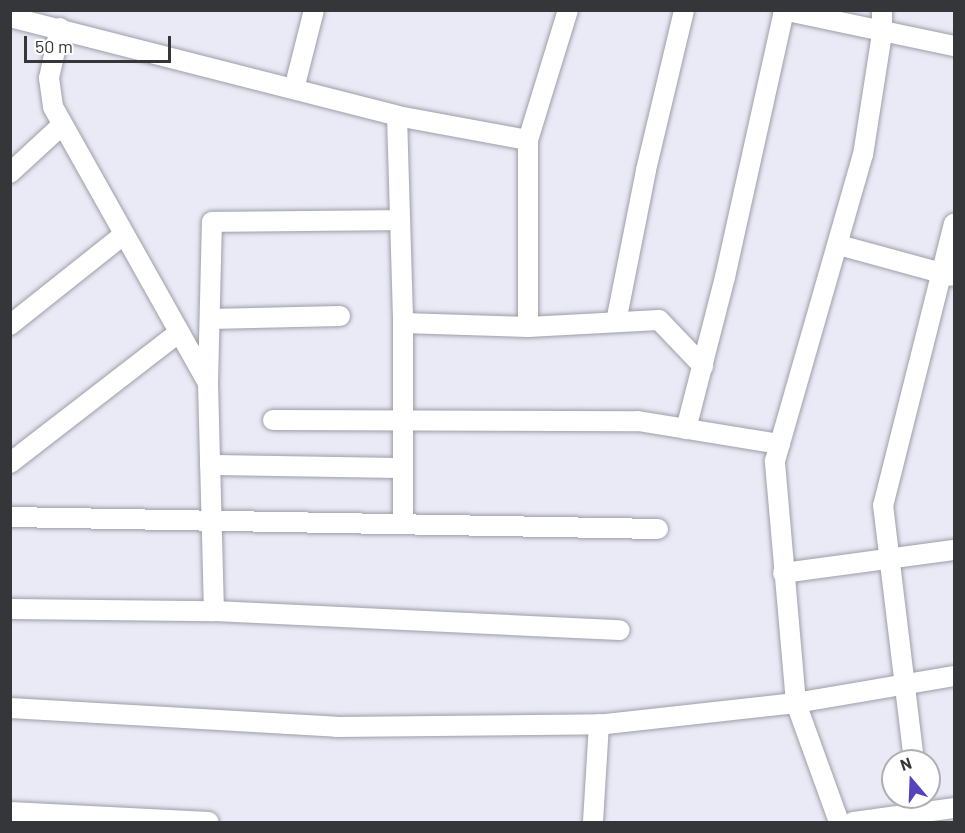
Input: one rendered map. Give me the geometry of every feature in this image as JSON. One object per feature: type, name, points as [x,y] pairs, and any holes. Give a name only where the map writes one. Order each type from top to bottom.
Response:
[{"type":"street","points":[[294,89],[314,10]]},
{"type":"street","points":[[528,327],[528,140],[568,10]]},
{"type":"street","points":[[616,322],[646,170],[684,10]]},
{"type":"street","points":[[839,822],[796,703],[783,573],[776,461],[863,155],[882,33],[882,10]]},
{"type":"street","points":[[686,429],[703,366],[783,11],[954,46]]},
{"type":"street","points":[[10,17],[397,116],[528,140]]},
{"type":"street","points":[[60,28],[49,93],[62,125],[122,236],[208,383]]},
{"type":"street","points":[[397,116],[402,323],[403,523]]},
{"type":"street","points":[[10,173],[62,125]]},
{"type":"street","points":[[214,611],[208,383],[212,222],[399,220]]},
{"type":"street","points":[[912,749],[883,506],[948,275],[954,224]]},
{"type":"street","points":[[10,326],[122,236]]},
{"type":"street","points":[[839,245],[948,275]]},
{"type":"street","points":[[210,319],[340,316]]},
{"type":"street","points":[[402,323],[528,327],[659,320],[703,366]]},
{"type":"street","points":[[10,463],[178,333]]},
{"type":"street","points":[[273,420],[638,421],[780,444]]},
{"type":"street","points":[[210,465],[402,468]]},
{"type":"street","points":[[10,517],[212,518],[658,529]]},
{"type":"street","points":[[783,573],[954,550]]},
{"type":"street","points":[[10,609],[214,611],[620,630]]},
{"type":"street","points":[[10,708],[336,727],[599,724],[796,703],[954,676]]},
{"type":"street","points":[[593,822],[599,724]]},
{"type":"street","points":[[853,822],[903,809]]},
{"type":"street","points":[[10,812],[209,822]]}]
